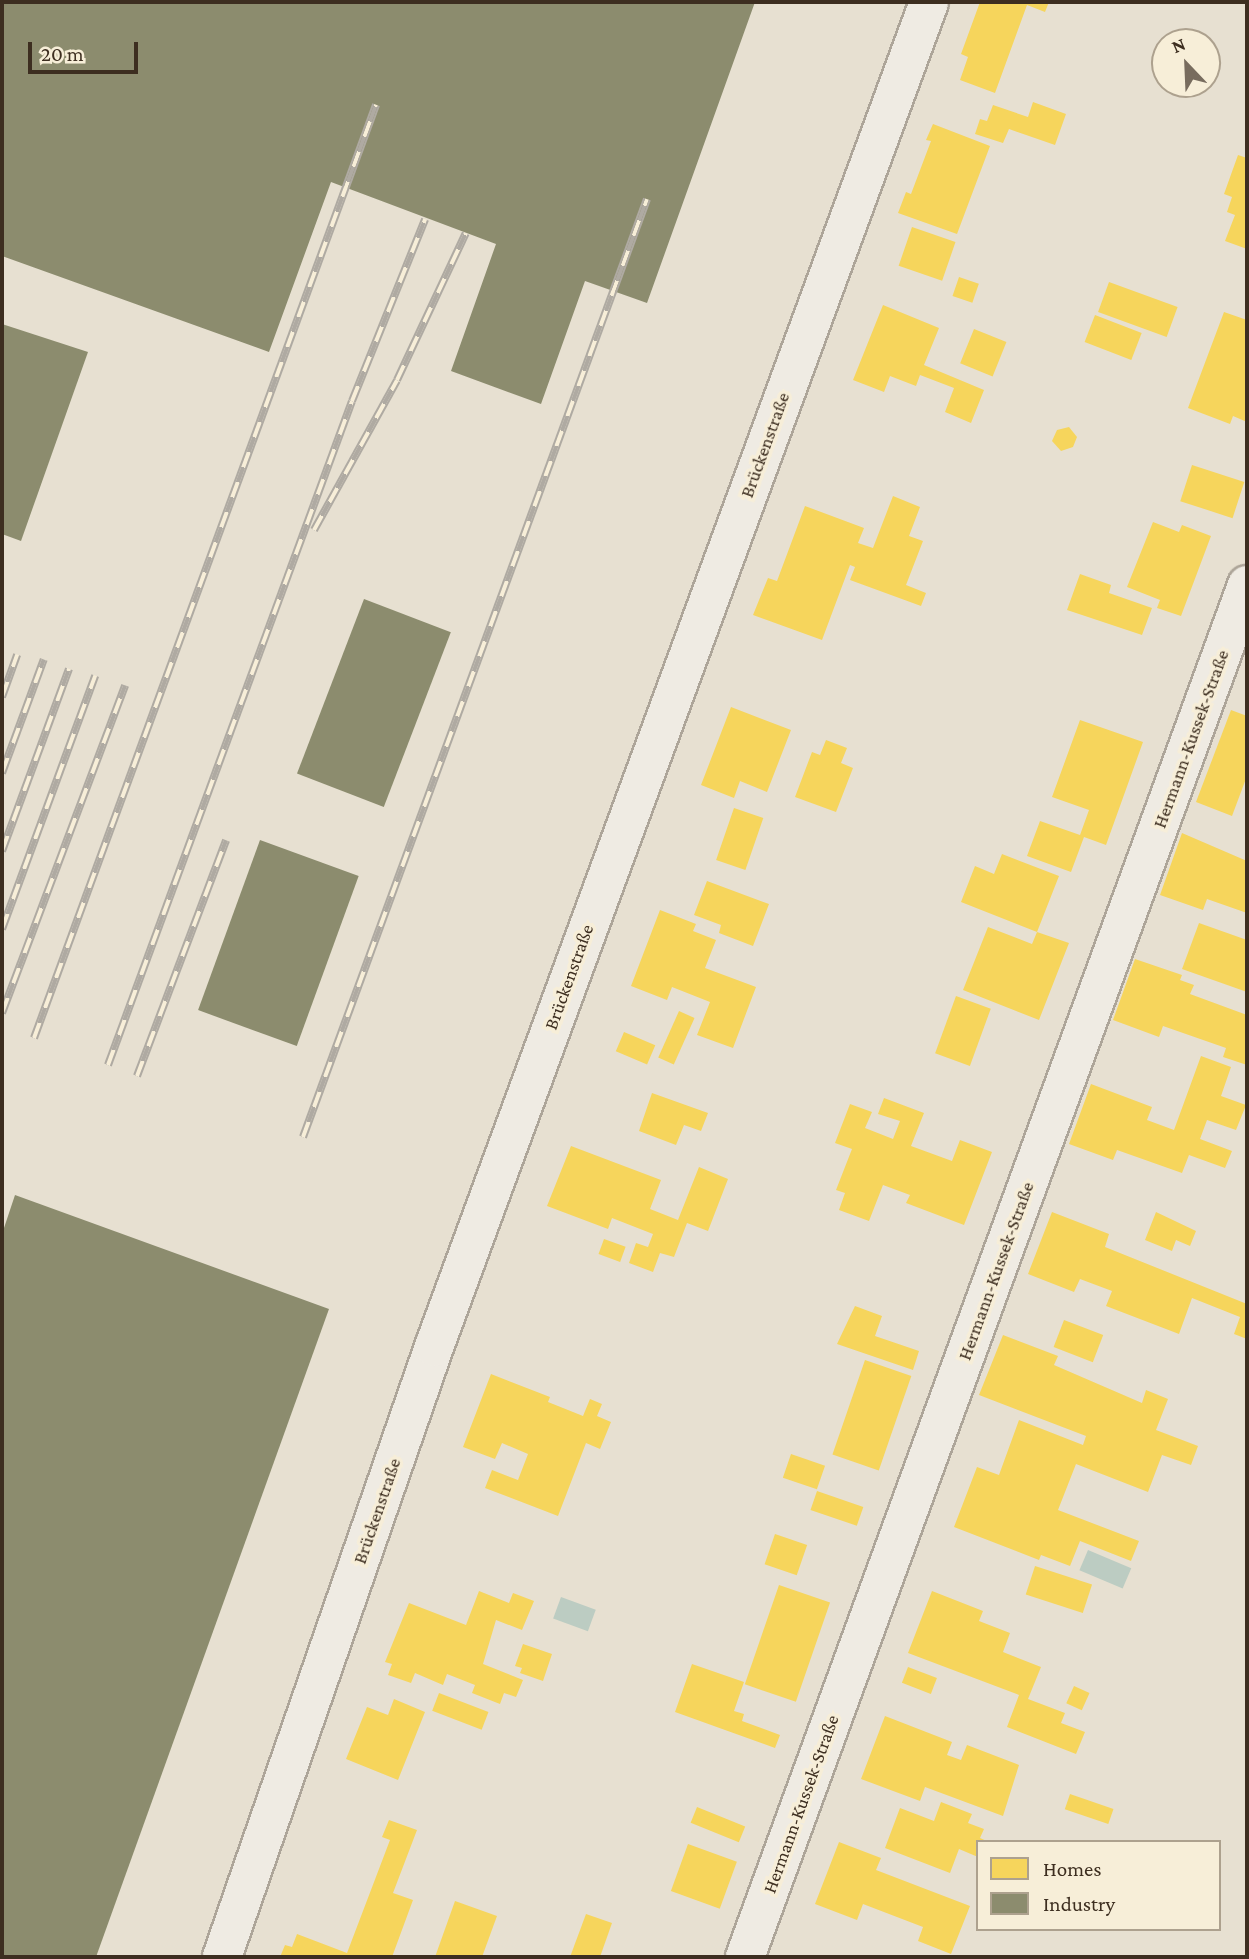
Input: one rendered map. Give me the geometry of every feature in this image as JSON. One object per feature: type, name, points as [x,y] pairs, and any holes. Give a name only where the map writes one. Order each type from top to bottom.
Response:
[{"type":"street","name":"Brückenstraße","points":[[222,1957],[433,1347],[929,2]]},
{"type":"street","name":"Hermann-Kussek-Straße","points":[[745,1957],[1247,585]]},
{"type":"shaded area","points":[[1088,1550],[1131,1568],[1123,1589],[1079,1570]]},
{"type":"shaded area","points":[[561,1597],[596,1610],[588,1631],[553,1619]]},
{"type":"building: Homes","points":[[980,2],[1049,2],[1045,12],[1027,5],[995,93],[960,80],[968,57],[961,54]]},
{"type":"building: Homes","points":[[1033,102],[1066,114],[1055,145],[1009,129],[1003,143],[975,134],[980,119],[987,121],[993,105],[1028,117]]},
{"type":"building: Homes","points":[[933,124],[990,146],[957,234],[898,213],[906,192],[911,194],[931,141],[926,140]]},
{"type":"building: Homes","points":[[1238,155],[1247,158],[1247,249],[1225,241],[1235,215],[1227,212],[1232,197],[1224,194]]},
{"type":"building: Homes","points":[[912,227],[955,242],[942,281],[899,266]]},
{"type":"building: Homes","points":[[959,277],[979,284],[972,303],[952,296]]},
{"type":"building: Homes","points":[[1109,282],[1178,307],[1167,337],[1098,312]]},
{"type":"building: Homes","points":[[883,305],[939,328],[924,365],[984,390],[971,423],[945,412],[954,388],[920,375],[916,386],[890,376],[884,392],[853,380]]},
{"type":"building: Homes","points":[[1224,312],[1247,320],[1247,422],[1233,416],[1230,424],[1188,408]]},
{"type":"building: Homes","points":[[1095,315],[1142,333],[1131,360],[1085,342]]},
{"type":"building: Homes","points":[[974,329],[1006,342],[993,376],[960,363]]},
{"type":"building: Homes","points":[[1069,427],[1077,437],[1073,447],[1061,451],[1052,441],[1057,430]]},
{"type":"building: Homes","points":[[1192,465],[1244,482],[1233,518],[1180,501]]},
{"type":"building: Homes","points":[[893,496],[920,507],[909,536],[923,541],[906,585],[926,593],[921,606],[850,580],[855,567],[850,565],[822,640],[753,615],[768,578],[777,581],[805,506],[864,528],[858,543],[873,548]]},
{"type":"building: Homes","points":[[1153,522],[1179,532],[1182,525],[1211,536],[1181,616],[1157,608],[1160,600],[1127,587]]},
{"type":"building: Homes","points":[[1080,574],[1111,585],[1109,593],[1152,608],[1142,635],[1067,610]]},
{"type":"building: Homes","points":[[731,707],[791,730],[767,792],[740,781],[734,798],[701,785]]},
{"type":"building: Homes","points":[[1231,710],[1247,716],[1247,776],[1232,816],[1196,802]]},
{"type":"building: Homes","points":[[1080,720],[1143,742],[1106,845],[1084,837],[1071,872],[1027,856],[1040,821],[1080,835],[1089,810],[1052,797]]},
{"type":"building: Homes","points":[[826,740],[847,748],[841,763],[853,768],[836,812],[795,797],[812,752],[820,755]]},
{"type":"building: Homes","points":[[734,808],[763,818],[745,870],[716,860]]},
{"type":"building: Homes","points":[[1182,833],[1247,861],[1247,913],[1207,899],[1203,910],[1160,895]]},
{"type":"building: Homes","points":[[1002,854],[1059,876],[1037,932],[961,902],[975,866],[994,874]]},
{"type":"building: Homes","points":[[707,881],[769,904],[753,946],[719,933],[721,925],[694,915]]},
{"type":"building: Homes","points":[[660,910],[696,924],[693,931],[716,940],[705,968],[756,987],[733,1048],[697,1035],[710,1002],[672,987],[667,1000],[631,986]]},
{"type":"building: Homes","points":[[1199,923],[1247,940],[1247,992],[1182,969]]},
{"type":"building: Homes","points":[[988,927],[1032,944],[1037,932],[1069,943],[1039,1020],[963,990]]},
{"type":"building: Homes","points":[[1135,959],[1182,975],[1180,980],[1194,985],[1190,994],[1247,1015],[1247,1065],[1223,1057],[1226,1048],[1163,1026],[1159,1037],[1113,1020]]},
{"type":"building: Homes","points":[[956,996],[991,1009],[970,1066],[935,1053]]},
{"type":"building: Homes","points":[[679,1011],[695,1018],[674,1065],[658,1058]]},
{"type":"building: Homes","points":[[624,1032],[655,1045],[647,1065],[616,1051]]},
{"type":"building: Homes","points":[[1201,1056],[1231,1067],[1221,1096],[1246,1105],[1236,1130],[1207,1120],[1200,1139],[1232,1151],[1225,1168],[1189,1155],[1182,1173],[1117,1150],[1113,1160],[1069,1144],[1091,1084],[1152,1107],[1147,1120],[1174,1130]]},
{"type":"building: Homes","points":[[652,1093],[708,1113],[701,1131],[684,1125],[676,1145],[639,1131]]},
{"type":"building: Homes","points":[[884,1098],[924,1113],[911,1146],[952,1161],[960,1140],[992,1152],[964,1225],[906,1203],[910,1195],[883,1185],[869,1221],[839,1210],[845,1193],[836,1190],[852,1149],[835,1143],[850,1104],[872,1112],[865,1128],[893,1139],[900,1121],[878,1114]]},
{"type":"building: Homes","points":[[571,1146],[661,1180],[650,1209],[678,1220],[699,1167],[728,1179],[708,1231],[687,1223],[674,1257],[660,1253],[653,1272],[629,1263],[636,1243],[648,1247],[653,1234],[612,1218],[608,1229],[547,1206]]},
{"type":"building: Homes","points":[[1052,1212],[1109,1234],[1105,1247],[1247,1304],[1247,1339],[1234,1334],[1240,1317],[1192,1298],[1179,1334],[1106,1306],[1112,1291],[1080,1279],[1074,1292],[1028,1274]]},
{"type":"building: Homes","points":[[1156,1212],[1196,1231],[1190,1246],[1176,1240],[1172,1251],[1145,1240]]},
{"type":"building: Homes","points":[[604,1239],[626,1247],[620,1262],[599,1254]]},
{"type":"building: Homes","points":[[855,1306],[882,1316],[875,1336],[919,1351],[913,1370],[837,1344]]},
{"type":"building: Homes","points":[[1064,1320],[1103,1335],[1093,1362],[1054,1347]]},
{"type":"building: Homes","points":[[1003,1335],[1058,1356],[1054,1365],[1142,1403],[1146,1390],[1168,1399],[1156,1430],[1198,1446],[1191,1465],[1162,1455],[1148,1492],[1076,1464],[1058,1510],[1139,1541],[1131,1561],[1080,1541],[1070,1566],[1041,1555],[1039,1560],[954,1527],[977,1467],[999,1475],[1019,1420],[1083,1445],[1086,1436],[979,1395]]},
{"type":"building: Homes","points":[[865,1360],[911,1376],[879,1471],[832,1455]]},
{"type":"building: Homes","points":[[491,1374],[550,1397],[548,1402],[583,1416],[590,1399],[602,1404],[597,1416],[611,1422],[600,1449],[586,1443],[558,1516],[485,1488],[492,1470],[518,1480],[528,1454],[502,1443],[495,1459],[463,1447]]},
{"type":"building: Homes","points":[[791,1454],[825,1466],[817,1489],[783,1478]]},
{"type":"building: Homes","points":[[817,1491],[863,1507],[857,1526],[810,1510]]},
{"type":"building: Homes","points":[[775,1534],[807,1545],[797,1575],[765,1564]]},
{"type":"building: Homes","points":[[1035,1566],[1092,1585],[1083,1613],[1026,1595]]},
{"type":"building: Homes","points":[[779,1585],[830,1603],[796,1702],[745,1684]]},
{"type":"building: Homes","points":[[479,1591],[509,1603],[513,1593],[534,1601],[522,1630],[496,1620],[483,1664],[523,1680],[516,1697],[504,1693],[500,1704],[472,1693],[475,1685],[447,1674],[443,1685],[415,1673],[411,1683],[388,1675],[392,1664],[385,1662],[409,1603],[466,1625]]},
{"type":"building: Homes","points":[[932,1591],[983,1611],[979,1621],[1010,1633],[1003,1652],[1041,1667],[1028,1699],[1065,1713],[1061,1723],[1085,1732],[1076,1754],[1007,1727],[1019,1695],[908,1653]]},
{"type":"building: Homes","points":[[523,1644],[552,1654],[543,1681],[520,1673],[522,1668],[515,1666]]},
{"type":"building: Homes","points":[[692,1664],[744,1682],[734,1711],[744,1714],[742,1721],[780,1735],[775,1748],[675,1712]]},
{"type":"building: Homes","points":[[908,1667],[937,1678],[931,1694],[902,1683]]},
{"type":"building: Homes","points":[[1074,1686],[1090,1693],[1082,1710],[1066,1703]]},
{"type":"building: Homes","points":[[439,1693],[488,1712],[482,1730],[432,1711]]},
{"type":"building: Homes","points":[[394,1699],[425,1712],[398,1780],[346,1759],[367,1707],[388,1715]]},
{"type":"building: Homes","points":[[885,1716],[952,1742],[947,1755],[961,1760],[967,1745],[1019,1765],[1003,1816],[925,1787],[920,1801],[861,1779]]},
{"type":"building: Homes","points":[[1070,1794],[1113,1809],[1108,1824],[1065,1809]]},
{"type":"building: Homes","points":[[941,1802],[972,1814],[968,1823],[984,1829],[980,1838],[984,1840],[976,1840],[976,1856],[959,1849],[950,1873],[885,1848],[900,1808],[934,1821]]},
{"type":"building: Homes","points":[[697,1807],[745,1826],[739,1842],[691,1823]]},
{"type":"building: Homes","points":[[389,1820],[417,1830],[393,1893],[413,1900],[392,1957],[280,1957],[285,1945],[292,1947],[297,1934],[347,1953],[390,1840],[382,1837]]},
{"type":"building: Homes","points":[[839,1842],[881,1858],[876,1870],[970,1906],[951,1954],[918,1941],[923,1927],[863,1904],[857,1920],[815,1904]]},
{"type":"building: Homes","points":[[688,1844],[737,1862],[720,1909],[671,1891]]},
{"type":"building: Homes","points":[[455,1901],[497,1916],[482,1957],[435,1957]]},
{"type":"building: Homes","points":[[586,1914],[612,1923],[600,1957],[570,1957]]},
{"type":"building: Industry","points":[[2,2],[755,2],[647,303],[585,281],[541,404],[451,371],[496,244],[331,182],[269,352],[2,256]]},
{"type":"building: Industry","points":[[2,324],[88,352],[21,541],[2,534]]},
{"type":"building: Industry","points":[[364,599],[451,632],[384,807],[297,774]]},
{"type":"building: Industry","points":[[260,840],[359,876],[297,1046],[198,1010]]},
{"type":"building: Industry","points":[[15,1195],[329,1309],[96,1957],[2,1957],[2,1234]]},
{"type":"railway","points":[[34,1038],[376,105]]},
{"type":"railway","points":[[303,1137],[647,199]]},
{"type":"railway","points":[[108,1065],[352,401],[425,219]]},
{"type":"railway","points":[[314,530],[397,380],[466,233]]},
{"type":"railway","points":[[2,697],[17,655]]},
{"type":"railway","points":[[2,773],[44,659]]},
{"type":"railway","points":[[2,851],[69,669]]},
{"type":"railway","points":[[2,929],[95,676]]},
{"type":"railway","points":[[2,1013],[125,685]]},
{"type":"railway","points":[[137,1076],[226,840]]}]
